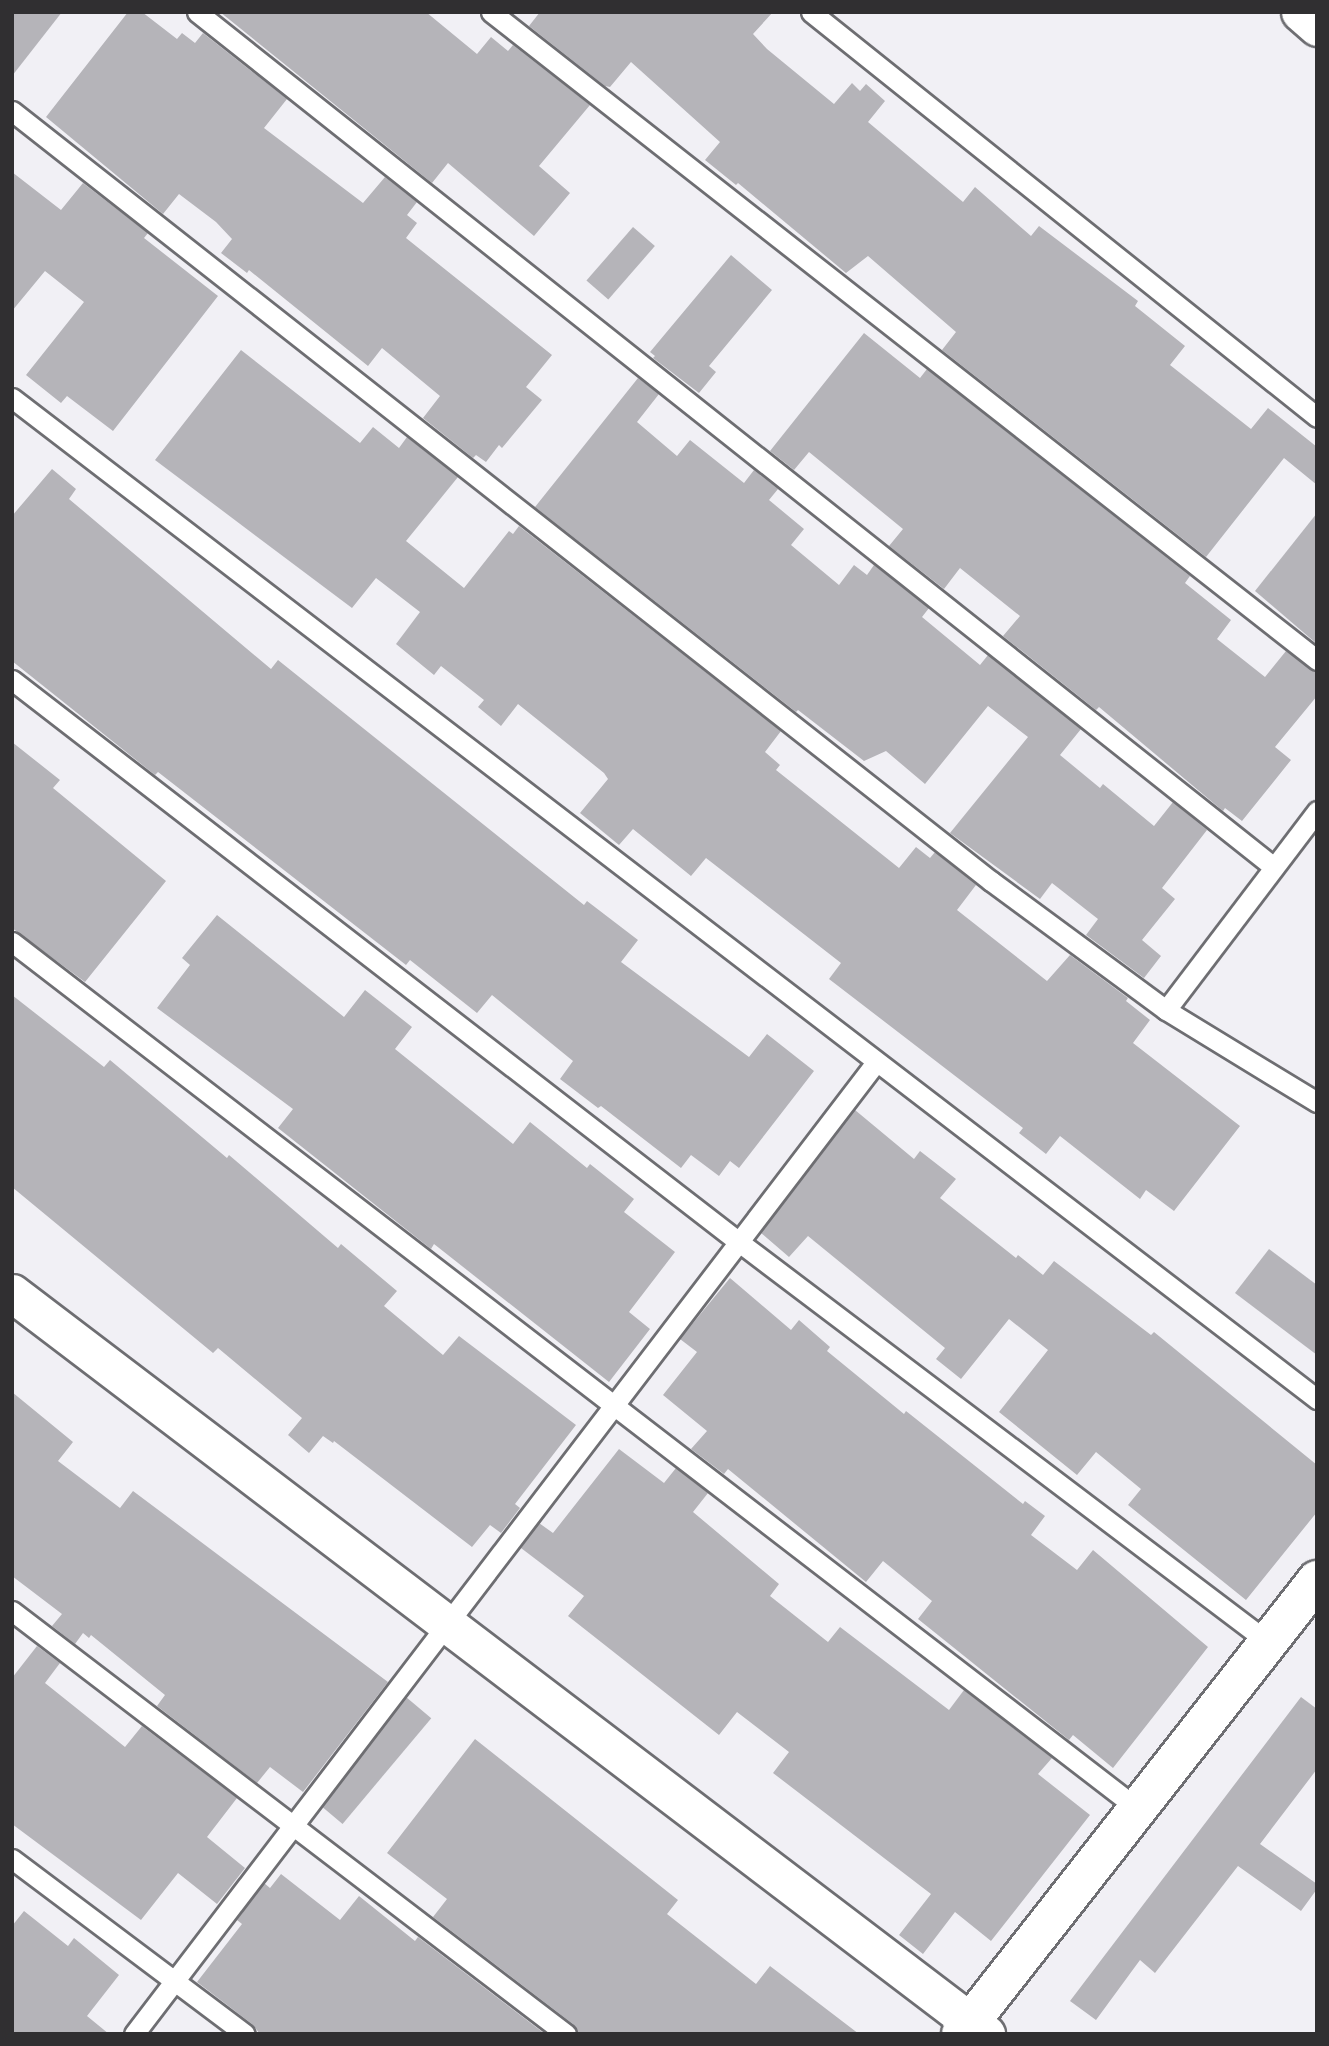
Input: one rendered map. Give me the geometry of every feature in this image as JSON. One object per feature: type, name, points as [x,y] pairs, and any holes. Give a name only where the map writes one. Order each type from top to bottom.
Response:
[{"type":"street","points":[[1300,12],[1317,27]]},
{"type":"street","points":[[12,1293],[972,2030],[1137,1808],[1317,1580]]},
{"type":"lane","points":[[197,12],[1274,867]]},
{"type":"lane","points":[[491,12],[1317,660]]},
{"type":"lane","points":[[811,12],[1317,417]]},
{"type":"lane","points":[[12,111],[991,881],[1166,1010],[1317,1102]]},
{"type":"lane","points":[[12,398],[1317,1399]]},
{"type":"lane","points":[[12,680],[738,1242],[1268,1642]]},
{"type":"lane","points":[[1166,1010],[1317,811]]},
{"type":"lane","points":[[12,942],[1137,1808]]},
{"type":"lane","points":[[134,2034],[876,1062]]},
{"type":"lane","points":[[12,1611],[566,2034]]},
{"type":"lane","points":[[12,1860],[245,2034]]},
{"type":"building","points":[[12,12],[62,12],[12,76]]},
{"type":"building","points":[[128,12],[142,12],[177,39],[182,33],[195,43],[203,33],[287,99],[264,128],[363,203],[385,177],[417,202],[407,215],[417,223],[406,238],[552,355],[526,387],[542,400],[502,448],[499,445],[486,462],[476,455],[473,458],[423,418],[440,396],[382,348],[368,366],[249,270],[247,273],[221,253],[232,239],[216,222],[179,194],[163,214],[46,117]]},
{"type":"building","points":[[220,12],[426,12],[477,54],[491,37],[508,51],[513,45],[590,105],[539,166],[570,193],[534,236],[448,163],[432,183]]},
{"type":"building","points":[[540,12],[773,12],[753,34],[767,49],[834,104],[852,83],[860,91],[866,84],[885,101],[868,122],[963,202],[975,187],[1031,236],[1039,226],[1138,301],[1135,306],[1185,346],[1170,365],[1251,429],[1268,408],[1317,447],[1317,485],[1284,458],[1206,557],[942,350],[956,332],[868,256],[846,273],[738,183],[736,185],[705,160],[720,142],[631,62],[610,87],[605,86],[529,26]]},
{"type":"building","points":[[12,172],[61,210],[83,183],[148,233],[144,238],[218,296],[113,431],[67,396],[61,403],[26,375],[84,302],[45,271],[12,311]]},
{"type":"building","points":[[633,227],[655,246],[608,300],[586,281]]},
{"type":"building","points":[[731,255],[772,290],[709,366],[716,372],[699,393],[653,358],[655,356],[650,352]]},
{"type":"building","points":[[864,333],[920,378],[927,369],[1190,576],[1185,583],[1231,620],[1217,639],[1265,677],[1286,651],[1317,672],[1317,696],[1275,747],[1291,760],[1242,821],[1225,808],[1223,811],[1099,707],[1096,710],[1003,636],[1020,616],[960,568],[944,589],[889,546],[903,529],[809,452],[794,470],[770,451]]},
{"type":"building","points":[[241,350],[360,443],[373,427],[399,448],[407,437],[458,477],[406,541],[464,588],[509,531],[513,534],[519,526],[781,731],[765,752],[780,765],[776,770],[899,868],[916,847],[930,858],[935,852],[976,885],[957,910],[1047,981],[1070,955],[1128,998],[1126,1001],[1150,1020],[1133,1043],[1240,1126],[1174,1211],[1146,1190],[1140,1199],[1060,1136],[1046,1154],[1019,1133],[1023,1128],[829,979],[841,963],[706,858],[691,876],[633,829],[619,845],[580,813],[608,779],[604,773],[518,704],[501,726],[478,707],[484,700],[441,666],[434,675],[396,644],[420,612],[376,578],[352,608],[155,460]]},
{"type":"building","points":[[638,378],[659,394],[637,422],[677,456],[690,440],[744,483],[754,470],[778,489],[769,500],[804,529],[791,545],[839,585],[854,565],[867,575],[874,565],[929,608],[922,617],[980,665],[988,655],[1081,729],[1060,755],[1100,788],[1103,784],[1154,826],[1173,802],[1207,830],[1162,888],[1175,899],[1142,940],[1161,956],[1144,978],[1086,935],[1098,919],[1052,883],[1040,899],[950,833],[1028,737],[988,706],[925,784],[886,751],[864,761],[798,710],[796,712],[535,507]]},
{"type":"building","points":[[52,469],[76,489],[69,499],[271,669],[278,660],[584,905],[587,901],[638,940],[621,962],[749,1057],[767,1034],[814,1071],[739,1168],[730,1161],[719,1176],[691,1155],[681,1168],[601,1106],[598,1108],[560,1079],[573,1061],[492,995],[477,1013],[410,960],[406,965],[158,772],[155,775],[12,661],[12,516]]},
{"type":"building","points":[[1317,513],[1317,644],[1255,591]]},
{"type":"building","points":[[12,742],[60,780],[53,788],[166,881],[85,982],[12,928]]},
{"type":"building","points":[[217,915],[344,1017],[365,990],[412,1027],[395,1049],[513,1144],[530,1122],[587,1168],[590,1164],[634,1199],[624,1212],[675,1252],[629,1312],[650,1329],[609,1382],[434,1244],[431,1249],[278,1128],[293,1109],[157,1008],[190,965],[182,958]]},
{"type":"building","points":[[12,995],[104,1067],[110,1060],[227,1158],[229,1155],[338,1248],[341,1244],[397,1291],[384,1306],[443,1355],[459,1336],[576,1425],[515,1504],[520,1508],[501,1533],[490,1525],[472,1547],[334,1441],[333,1443],[323,1436],[309,1453],[288,1435],[302,1418],[218,1348],[213,1353],[12,1187]]},
{"type":"building","points":[[855,1110],[914,1159],[920,1151],[956,1179],[940,1198],[1016,1258],[1018,1255],[1043,1275],[1054,1261],[1151,1335],[1154,1332],[1317,1465],[1317,1512],[1246,1600],[1128,1505],[1141,1489],[1096,1452],[1077,1475],[999,1412],[1048,1350],[1009,1319],[961,1379],[936,1359],[945,1348],[808,1236],[789,1257],[761,1233]]},
{"type":"building","points":[[1269,1249],[1317,1285],[1317,1355],[1235,1293]]},
{"type":"building","points":[[730,1278],[791,1330],[799,1320],[830,1347],[827,1351],[904,1414],[906,1411],[1023,1504],[1025,1501],[1045,1516],[1031,1535],[1077,1570],[1093,1550],[1208,1647],[1113,1768],[1073,1735],[1069,1740],[918,1619],[932,1601],[883,1561],[866,1582],[728,1469],[724,1474],[691,1449],[707,1431],[663,1395],[697,1352],[680,1339]]},
{"type":"building","points":[[12,1392],[73,1442],[58,1461],[120,1508],[133,1491],[388,1682],[303,1792],[270,1767],[257,1783],[157,1706],[165,1695],[91,1635],[89,1638],[83,1633],[75,1644],[52,1626],[62,1614],[12,1576]]},
{"type":"building","points":[[619,1449],[664,1483],[676,1468],[708,1493],[693,1512],[779,1584],[770,1596],[828,1642],[840,1627],[949,1710],[964,1690],[1052,1758],[1038,1774],[1090,1815],[991,1941],[955,1912],[923,1954],[899,1935],[931,1894],[773,1773],[789,1752],[737,1712],[719,1735],[568,1616],[584,1596],[521,1548],[539,1523],[553,1533]]},
{"type":"building","points":[[37,1646],[60,1663],[45,1683],[125,1747],[142,1726],[237,1798],[207,1837],[245,1868],[217,1904],[178,1873],[141,1920],[12,1824],[12,1678]]},
{"type":"building","points":[[406,1697],[431,1718],[343,1824],[317,1803]]},
{"type":"building","points":[[1301,1697],[1317,1709],[1317,1769],[1260,1844],[1317,1884],[1317,1889],[1301,1911],[1238,1866],[1155,1973],[1140,1960],[1096,2020],[1070,2001]]},
{"type":"building","points":[[475,1739],[678,1900],[667,1914],[756,1984],[770,1966],[859,2034],[578,2034],[573,2024],[433,1917],[447,1899],[387,1853]]},
{"type":"building","points":[[281,1874],[340,1920],[359,1896],[415,1941],[418,1937],[545,2034],[260,2034],[252,2024],[197,1982],[242,1924],[237,1920],[264,1883],[270,1888]]},
{"type":"building","points":[[24,1911],[68,1946],[74,1938],[119,1975],[87,2016],[109,2034],[12,2034],[12,1926]]}]
